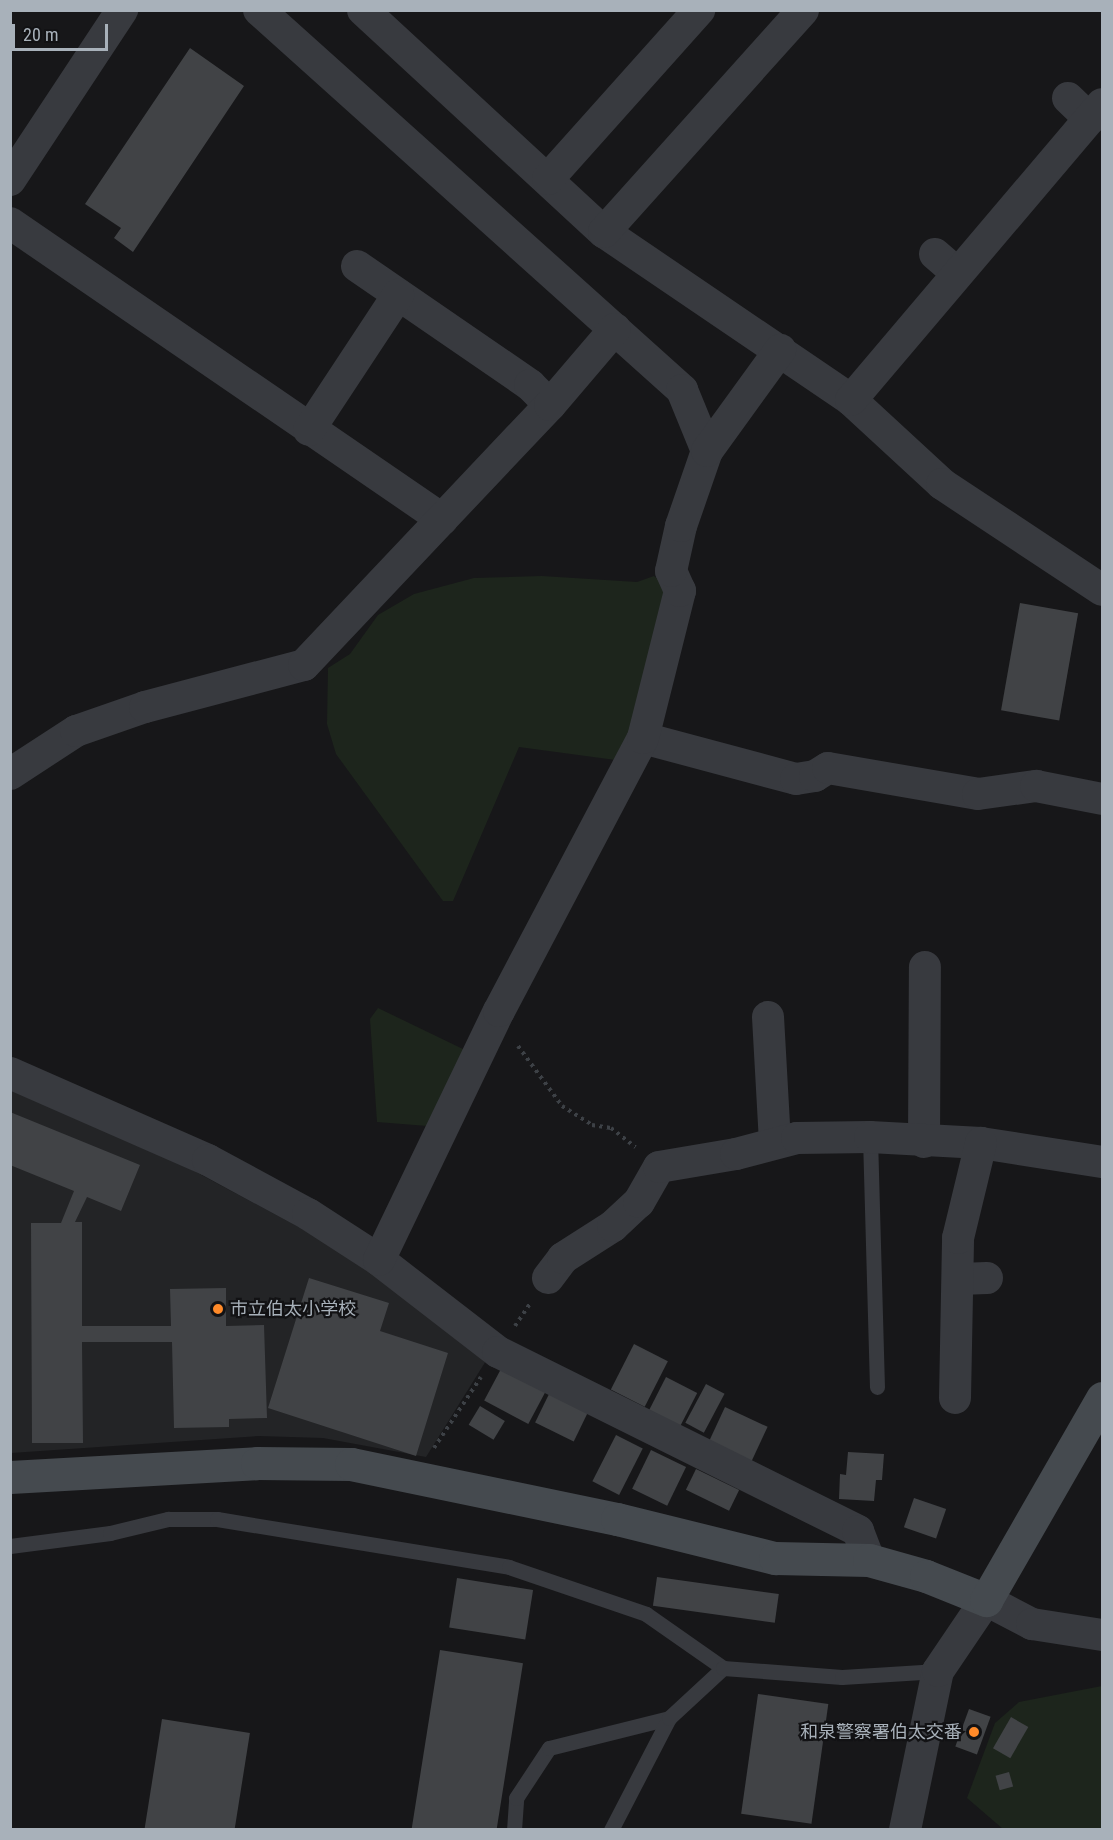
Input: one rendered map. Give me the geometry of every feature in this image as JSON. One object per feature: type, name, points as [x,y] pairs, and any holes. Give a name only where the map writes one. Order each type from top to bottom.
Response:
[{"type":"street","points":[[10,180],[122,10]]},
{"type":"street","points":[[259,10],[682,390],[707,451]]},
{"type":"street","points":[[363,10],[604,232],[851,400],[942,484],[1102,590]]},
{"type":"street","points":[[548,179],[699,10]]},
{"type":"street","points":[[604,232],[803,10]]},
{"type":"street","points":[[851,400],[946,263],[1087,107]]},
{"type":"street","points":[[10,223],[442,519]]},
{"type":"street","points":[[357,266],[530,386],[550,405]]},
{"type":"street","points":[[309,430],[398,295]]},
{"type":"street","points":[[10,774],[76,731],[167,700],[304,665],[550,405],[615,329]]},
{"type":"street","points":[[379,1260],[499,1011],[643,738],[680,591],[671,571],[681,525],[707,451],[780,350]]},
{"type":"street","points":[[643,738],[796,779],[814,776],[828,768],[978,794],[1036,786],[1102,799]]},
{"type":"street","points":[[924,1142],[925,967]]},
{"type":"street","points":[[768,1017],[775,1142]]},
{"type":"street","points":[[10,1073],[208,1160],[308,1214],[379,1260],[498,1352],[858,1531],[869,1560]]},
{"type":"street","points":[[548,1278],[563,1258],[613,1226],[639,1202],[659,1167],[735,1154],[775,1142],[797,1138],[870,1137],[924,1142],[981,1143],[1102,1162]]},
{"type":"street","points":[[956,1398],[973,1279],[958,1238],[981,1143]]},
{"type":"street","points":[[905,1830],[938,1671],[986,1600],[1100,1407]]},
{"type":"street","points":[[10,1477],[292,1463],[351,1464],[423,1476],[775,1558],[869,1560],[926,1576],[986,1600],[1032,1624],[1102,1635]]},
{"type":"lane","points":[[870,1137],[877,1387]]},
{"type":"lane","points":[[10,1546],[110,1533],[168,1519],[218,1519],[509,1567],[646,1614],[723,1668],[842,1677],[938,1671]]},
{"type":"lane","points":[[611,1830],[613,1820],[669,1718],[723,1668]]},
{"type":"lane","points":[[513,1830],[516,1798],[549,1748],[669,1718]]},
{"type":"path","points":[[499,1011],[525,1058],[562,1106],[592,1125],[611,1128],[659,1167]]},
{"type":"path","points":[[423,1476],[428,1458],[548,1278]]},
{"type":"shaded area","points":[[542,576],[637,582],[654,576],[668,588],[623,761],[519,747],[453,901],[443,901],[336,754],[327,724],[328,668],[350,654],[378,615],[414,594],[474,578]]},
{"type":"shaded area","points":[[378,1008],[465,1050],[440,1127],[377,1122],[370,1019]]},
{"type":"shaded area","name":"市立伯太小学校","points":[[11,1087],[170,1158],[362,1261],[489,1356],[426,1457],[323,1438],[259,1436],[11,1453]]},
{"type":"shaded area","points":[[1102,1686],[1102,1829],[1003,1829],[967,1798],[995,1723],[1019,1702]]},
{"type":"building","points":[[190,48],[244,86],[133,252],[114,238],[121,228],[85,204]]},
{"type":"building","points":[[1020,603],[1078,613],[1059,721],[1001,710]]},
{"type":"building","points":[[10,1112],[140,1165],[121,1211],[87,1197],[75,1222],[82,1222],[82,1326],[171,1326],[170,1289],[226,1288],[226,1326],[264,1325],[267,1418],[229,1419],[229,1427],[174,1428],[172,1342],[82,1342],[83,1443],[32,1443],[31,1223],[61,1223],[74,1191],[10,1165]]},
{"type":"building","points":[[309,1278],[389,1303],[380,1331],[448,1353],[416,1456],[268,1408]]},
{"type":"building","points":[[634,1344],[668,1361],[645,1407],[611,1389]]},
{"type":"building","points":[[502,1367],[546,1390],[528,1424],[484,1401]]},
{"type":"building","points":[[666,1377],[697,1393],[680,1426],[649,1410]]},
{"type":"building","points":[[706,1384],[725,1394],[704,1433],[685,1423]]},
{"type":"building","points":[[550,1392],[589,1411],[574,1441],[535,1423]]},
{"type":"building","points":[[480,1406],[505,1421],[494,1440],[469,1425]]},
{"type":"building","points":[[725,1407],[768,1427],[752,1461],[709,1441]]},
{"type":"building","points":[[616,1435],[643,1449],[619,1495],[592,1481]]},
{"type":"building","points":[[651,1450],[686,1467],[667,1506],[632,1489]]},
{"type":"building","points":[[848,1452],[884,1454],[882,1480],[876,1480],[874,1501],[839,1499],[840,1474],[846,1475]]},
{"type":"building","points":[[696,1469],[739,1490],[729,1511],[686,1490]]},
{"type":"building","points":[[914,1498],[946,1509],[936,1538],[904,1527]]},
{"type":"building","points":[[657,1577],[779,1594],[775,1623],[653,1606]]},
{"type":"building","points":[[457,1578],[533,1590],[525,1639],[449,1627]]},
{"type":"building","points":[[440,1650],[523,1663],[497,1830],[412,1830]]},
{"type":"building","points":[[758,1694],[828,1704],[811,1824],[741,1814]]},
{"type":"building","name":"和泉警察署伯太交番","points":[[969,1709],[991,1717],[977,1754],[955,1747]]},
{"type":"building","points":[[1011,1717],[1028,1727],[1010,1758],[993,1748]]},
{"type":"building","points":[[162,1719],[250,1733],[235,1830],[144,1830]]},
{"type":"building","points":[[1009,1772],[1013,1786],[1000,1790],[996,1776]]},
{"type":"place","name":"市立伯太小学校","points":[[218,1309]]},
{"type":"place","name":"和泉警察署伯太交番","points":[[974,1732]]}]
